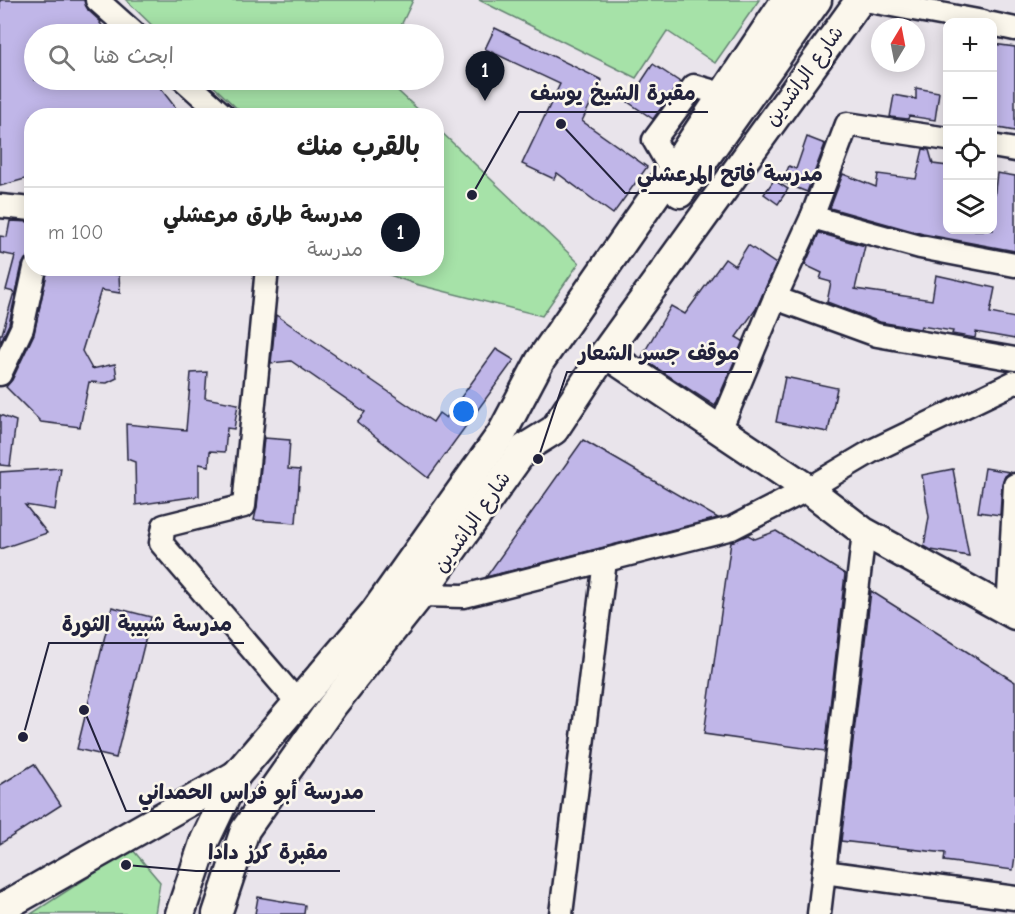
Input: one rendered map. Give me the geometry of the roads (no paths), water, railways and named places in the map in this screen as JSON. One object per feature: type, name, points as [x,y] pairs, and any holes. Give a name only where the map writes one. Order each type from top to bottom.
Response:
[{"type":"main road","name":"شارع الراشدين","points":[[217,914],[245,830],[332,706],[420,595],[513,441],[540,361],[672,171],[786,0]]},
{"type":"main road","points":[[640,260],[817,0]]},
{"type":"main road","points":[[513,441],[593,314],[640,260],[839,0]]},
{"type":"main road","name":"شارع الراشدين","points":[[180,914],[205,840],[236,775],[299,704],[513,441],[554,430],[605,352],[860,0]]},
{"type":"main road","points":[[605,352],[808,489],[864,532],[1012,613]]},
{"type":"main road","points":[[0,909],[236,775]]},
{"type":"street","points":[[98,0],[124,24]]},
{"type":"street","points":[[865,0],[962,18]]},
{"type":"street","points":[[997,25],[1015,29]]},
{"type":"street","points":[[195,90],[215,108]]},
{"type":"street","points":[[720,430],[775,298],[812,218],[847,124],[943,138]]},
{"type":"street","points":[[997,147],[1015,150]]},
{"type":"street","points":[[0,206],[24,208]]},
{"type":"street","points":[[812,218],[920,247],[1015,264]]},
{"type":"street","points":[[0,374],[22,328],[33,276]]},
{"type":"street","points":[[266,276],[244,506],[164,526],[161,543],[299,704]]},
{"type":"street","points":[[775,298],[877,335],[1015,359]]},
{"type":"street","points":[[420,595],[464,596],[732,528],[808,489],[872,452],[1015,382]]},
{"type":"street","points":[[1012,613],[1015,485]]},
{"type":"street","points":[[819,914],[864,532]]},
{"type":"street","points":[[561,914],[605,561]]},
{"type":"street","points":[[824,872],[1015,898]]},
{"type":"place","name":"مدرسة طارق مرعشلي","points":[[485,101]]},
{"type":"place","name":"مدرسة فاتح المرعشلي","points":[[561,124]]},
{"type":"place","name":"مقبرة الشيخ يوسف","points":[[472,195]]},
{"type":"place","name":"موقف جسر الشعار","points":[[538,459]]},
{"type":"place","name":"مدرسة أبو فراس الحمداني","points":[[84,710]]},
{"type":"place","name":"مدرسة شبيبة الثورة","points":[[23,737]]},
{"type":"place","name":"مقبرة كرز دادا","points":[[126,865]]}]
